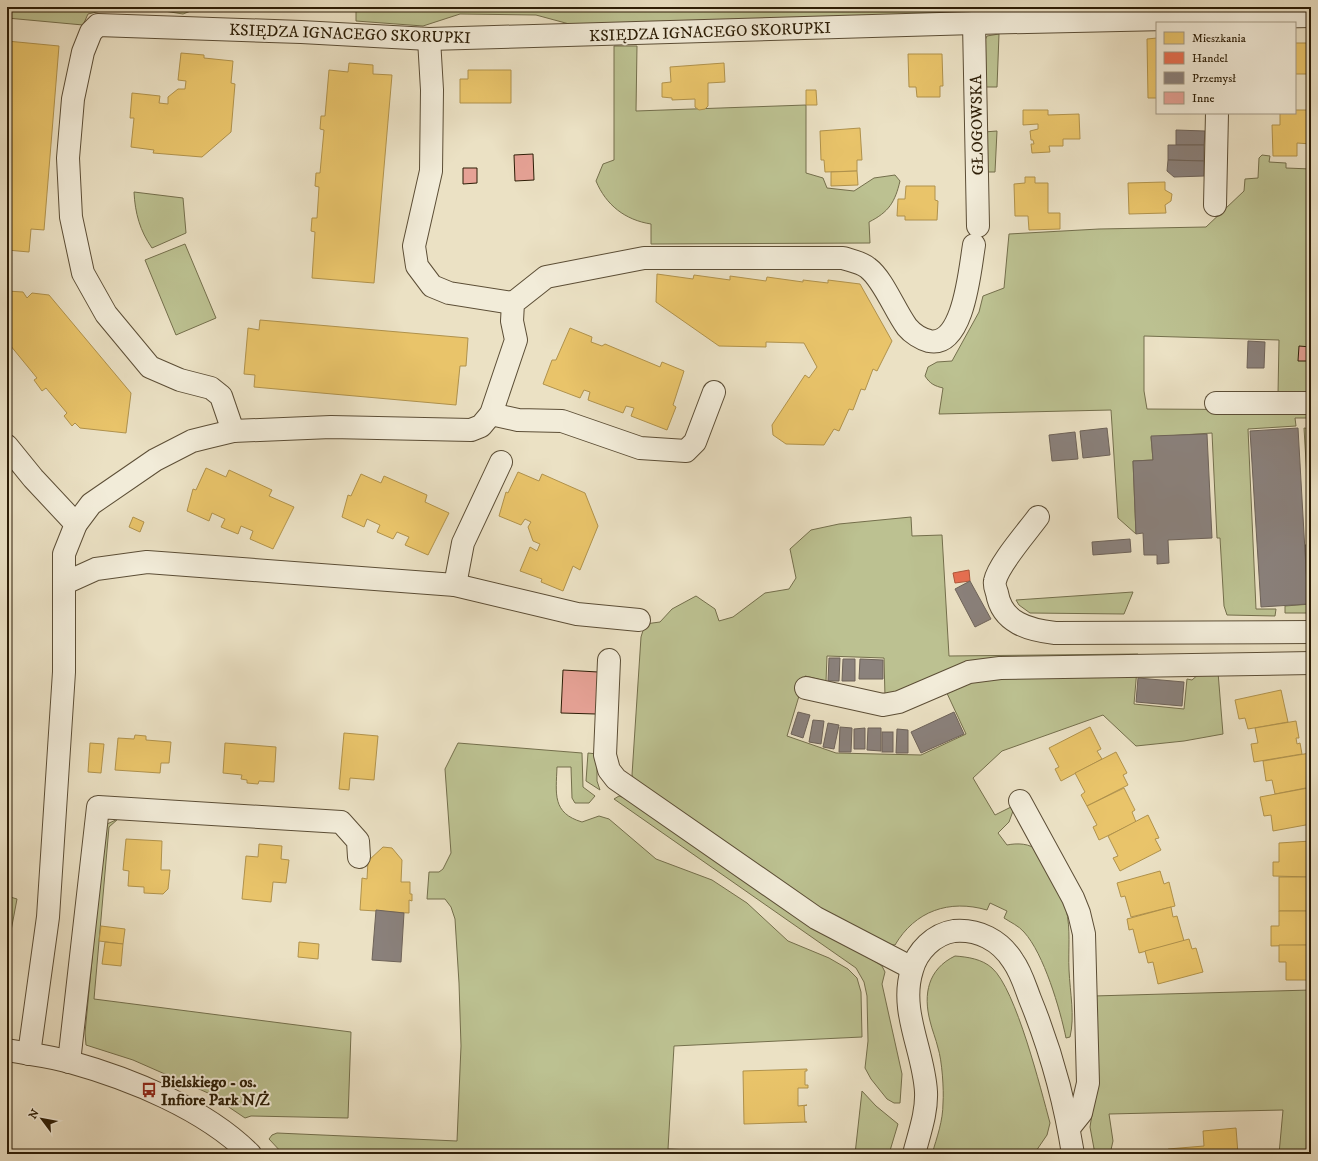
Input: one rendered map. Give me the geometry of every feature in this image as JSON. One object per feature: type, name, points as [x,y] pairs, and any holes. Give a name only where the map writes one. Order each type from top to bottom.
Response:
[{"type":"street","name":"KSIĘDZA IGNACEGO SKORUPKI","points":[[233,431],[221,396],[212,388],[180,380],[150,367],[106,314],[83,273],[71,217],[68,158],[73,99],[82,52],[90,32],[98,25],[301,32],[429,39],[974,23],[1234,20],[1311,16]]},
{"type":"street","name":"GŁOGOWSKA","points":[[513,303],[546,277],[644,258],[843,258],[858,262],[869,268],[907,328],[923,339],[935,342],[949,335],[963,310],[976,236],[974,23]]},
{"type":"street","points":[[29,1054],[48,917],[64,672],[64,554],[76,524],[91,504],[155,460],[192,441],[233,431],[332,427],[471,430],[481,426],[491,414],[516,340],[512,321],[513,303],[449,293],[432,286],[417,266],[414,246],[431,171],[432,90],[429,39]]},
{"type":"street","points":[[1215,205],[1217,114]]},
{"type":"street","points":[[491,414],[518,420],[562,421],[640,448],[686,451],[695,442],[714,392]]},
{"type":"street","points":[[1216,403],[1311,403]]},
{"type":"street","points":[[7,446],[32,478],[76,524]]},
{"type":"street","points":[[455,585],[463,543],[501,462]]},
{"type":"street","points":[[1038,517],[1004,563],[994,582],[998,601],[1008,617],[1023,626],[1039,631],[1055,633],[1311,632]]},
{"type":"street","points":[[65,583],[96,569],[147,562],[455,585],[577,614],[639,620]]},
{"type":"street","points":[[609,660],[605,755],[609,770],[616,779],[816,918],[912,968]]},
{"type":"street","points":[[806,688],[883,705],[899,702],[969,672],[1000,668],[1311,663]]},
{"type":"street","points":[[1020,801],[1073,898],[1084,934],[1088,1083],[1081,1113],[1068,1146]]},
{"type":"street","points":[[69,1062],[98,807],[341,822],[358,841],[359,857]]},
{"type":"street","points":[[914,1154],[923,1120],[926,1093],[923,1066],[908,1005],[908,984],[912,968],[922,950],[933,939],[947,932],[963,930],[976,932],[990,938],[1002,947],[1013,960],[1022,977],[1043,1032],[1068,1146]]},
{"type":"street","points":[[7,1050],[69,1062],[149,1090],[180,1105],[211,1124],[250,1154]]},
{"type":"green space","points":[[7,7],[118,7],[88,14],[83,25],[7,18]]},
{"type":"green space","points":[[139,7],[201,7],[183,14]]},
{"type":"green space","points":[[356,7],[1193,7],[584,28],[536,15],[460,14],[423,26],[356,21]]},
{"type":"green space","points":[[999,34],[997,87],[984,87],[984,42],[987,36]]},
{"type":"green space","points":[[614,46],[637,46],[636,111],[806,105],[806,173],[823,178],[827,188],[854,191],[874,178],[895,175],[900,181],[896,195],[890,206],[882,214],[869,222],[870,243],[651,244],[651,224],[633,219],[618,210],[605,197],[596,181],[603,164],[614,160]]},
{"type":"green space","points":[[997,131],[995,172],[984,172],[984,132]]},
{"type":"green space","points":[[1262,155],[1270,156],[1269,162],[1286,163],[1286,168],[1311,169],[1311,398],[1278,394],[1279,340],[1144,336],[1144,391],[1147,409],[1311,410],[1311,418],[1295,418],[1296,426],[1248,429],[1256,609],[1276,609],[1275,616],[1227,615],[1224,606],[1220,538],[1217,538],[1212,433],[1151,437],[1153,460],[1133,461],[1136,534],[1118,518],[1111,410],[939,414],[943,388],[933,384],[925,376],[928,367],[937,362],[952,361],[979,312],[983,296],[1004,288],[1009,234],[1099,229],[1206,227],[1244,191],[1245,179],[1258,178],[1259,158]]},
{"type":"green space","points":[[134,192],[183,198],[186,233],[152,248],[144,235],[139,222]]},
{"type":"green space","points":[[185,244],[216,318],[176,335],[145,260]]},
{"type":"green space","points":[[1304,428],[1311,429],[1311,528],[1310,528]]},
{"type":"green space","points":[[911,517],[912,536],[942,535],[949,656],[1138,654],[1137,660],[960,665],[885,697],[884,658],[827,656],[826,681],[805,676],[787,736],[836,753],[921,755],[966,734],[945,689],[969,680],[1137,669],[1134,704],[1184,709],[1187,679],[1192,680],[1200,673],[1218,672],[1223,734],[1184,741],[1136,746],[1103,715],[1002,751],[973,778],[995,815],[1011,807],[1013,811],[1009,822],[998,833],[1007,845],[1023,844],[1031,846],[1038,851],[1058,888],[1066,909],[1069,932],[1069,970],[1072,1013],[1070,1037],[1066,1038],[1060,1012],[1050,982],[1038,954],[1022,930],[1004,918],[1007,911],[990,903],[987,910],[973,907],[946,907],[923,916],[912,924],[903,933],[895,945],[884,944],[821,910],[634,780],[632,775],[641,637],[645,624],[660,622],[672,609],[696,596],[715,609],[719,621],[733,617],[765,593],[789,589],[796,578],[790,549],[811,530],[839,524]]},
{"type":"green space","points":[[1133,592],[1124,614],[1030,613],[1019,605],[1016,600]]},
{"type":"green space","points":[[1311,604],[1311,613],[1285,613],[1285,606]]},
{"type":"green space","points":[[458,743],[582,753],[583,787],[595,796],[589,803],[575,803],[572,798],[571,767],[557,767],[556,786],[558,801],[565,813],[582,822],[599,816],[609,819],[656,859],[712,880],[747,903],[788,941],[829,958],[848,969],[857,978],[861,992],[862,1037],[674,1046],[668,1149],[785,1154],[283,1154],[269,1139],[272,1135],[277,1133],[457,1141],[461,1046],[455,919],[451,907],[445,899],[427,899],[429,872],[439,872],[443,869],[451,853],[445,769]]},
{"type":"green space","points":[[588,753],[597,754],[597,781],[600,790],[586,781]]},
{"type":"green space","points":[[619,796],[625,798],[882,966],[885,972],[882,984],[902,1074],[900,1103],[894,1103],[887,1099],[871,1079],[865,1068],[868,1041],[867,996],[864,982],[856,968],[614,799]]},
{"type":"green space","points":[[118,819],[109,827],[94,999],[351,1032],[348,1118],[251,1116],[245,1118],[208,1093],[133,1060],[86,1045],[85,1033],[104,833],[107,824]]},
{"type":"green space","points":[[7,896],[17,899],[7,952]]},
{"type":"green space","points":[[955,956],[970,958],[992,968],[1001,979],[1019,1018],[1050,1123],[1047,1135],[1034,1154],[1015,1154],[1014,1151],[932,1154],[942,1116],[943,1091],[942,1067],[928,1011],[928,992],[933,975],[946,961]]},
{"type":"green space","points":[[1311,990],[1311,1154],[1279,1154],[1283,1110],[1109,1114],[1113,1141],[1110,1154],[1095,1154],[1090,1127],[1097,1083],[1093,996]]},
{"type":"green space","points":[[862,1091],[876,1106],[898,1124],[889,1154],[855,1154]]},
{"type":"building: Mieszkania","points":[[1156,38],[1156,98],[1148,98],[1147,39]]},
{"type":"building: Mieszkania","points":[[7,41],[59,46],[44,230],[31,229],[29,252],[7,250]]},
{"type":"building: Mieszkania","points":[[1296,43],[1311,43],[1311,74],[1296,74]]},
{"type":"building: Mieszkania","points":[[181,53],[204,55],[204,58],[233,61],[231,83],[235,84],[231,132],[202,157],[153,153],[154,150],[131,147],[134,118],[130,118],[132,93],[160,96],[159,103],[168,104],[168,97],[178,89],[185,89],[186,81],[178,80]]},
{"type":"building: Mieszkania","points":[[908,54],[942,54],[943,86],[940,86],[940,97],[917,97],[916,87],[909,87]]},
{"type":"building: Mieszkania","points":[[349,63],[373,65],[373,74],[392,75],[374,283],[312,278],[315,232],[311,231],[312,218],[317,218],[319,187],[315,186],[316,173],[320,173],[324,130],[320,129],[321,116],[325,116],[329,70],[348,72]]},
{"type":"building: Mieszkania","points":[[724,63],[725,82],[708,83],[708,106],[705,109],[699,110],[695,107],[695,99],[672,100],[672,98],[662,97],[662,83],[671,82],[670,67]]},
{"type":"building: Mieszkania","points":[[468,70],[511,70],[511,103],[460,103],[460,79],[468,79]]},
{"type":"building: Mieszkania","points":[[806,90],[816,90],[817,105],[806,105]]},
{"type":"building: Mieszkania","points":[[1023,110],[1048,110],[1048,115],[1079,114],[1080,139],[1063,139],[1063,146],[1049,146],[1050,152],[1032,153],[1031,144],[1034,144],[1033,140],[1031,140],[1030,131],[1038,129],[1038,124],[1023,125]]},
{"type":"building: Mieszkania","points":[[1296,110],[1311,110],[1311,144],[1297,143],[1297,156],[1273,156],[1272,125],[1280,125],[1280,114],[1296,114]]},
{"type":"building: Mieszkania","points":[[860,128],[862,160],[857,160],[857,171],[825,172],[824,160],[821,160],[820,131]]},
{"type":"building: Mieszkania","points":[[857,171],[858,185],[831,186],[831,172]]},
{"type":"building: Mieszkania","points":[[1025,177],[1035,177],[1035,183],[1048,183],[1048,213],[1060,213],[1060,229],[1029,230],[1028,216],[1015,216],[1014,184],[1025,183]]},
{"type":"building: Mieszkania","points":[[1165,182],[1165,190],[1172,194],[1171,201],[1165,205],[1166,213],[1129,214],[1128,183]]},
{"type":"building: Mieszkania","points":[[906,186],[935,186],[935,200],[938,201],[937,220],[905,220],[905,216],[897,216],[898,199],[905,199]]},
{"type":"building: Mieszkania","points":[[657,274],[693,279],[694,275],[730,280],[730,276],[766,281],[767,277],[803,282],[803,280],[828,283],[828,280],[860,284],[892,341],[877,371],[873,369],[865,390],[861,389],[853,410],[849,409],[839,431],[834,429],[824,445],[786,444],[773,435],[772,425],[805,375],[809,378],[817,367],[804,343],[766,342],[766,347],[719,346],[656,302]]},
{"type":"building: Mieszkania","points":[[7,291],[23,292],[27,298],[32,293],[49,295],[131,393],[126,433],[80,428],[75,423],[72,426],[64,416],[67,413],[46,388],[42,391],[34,380],[37,378],[10,345],[7,347]]},
{"type":"building: Mieszkania","points":[[260,320],[468,338],[466,366],[460,366],[456,405],[254,387],[255,375],[244,374],[248,328],[259,330]]},
{"type":"building: Mieszkania","points":[[570,328],[592,337],[591,342],[602,346],[605,344],[660,367],[662,362],[684,371],[673,405],[676,407],[667,430],[631,416],[634,408],[626,406],[623,413],[588,400],[590,392],[584,390],[580,398],[543,384],[552,360],[556,360]]},
{"type":"building: Mieszkania","points":[[206,468],[226,477],[229,470],[272,490],[269,496],[294,507],[273,549],[250,539],[253,531],[241,526],[238,534],[221,527],[225,519],[212,513],[209,521],[187,511],[193,489],[196,490]]},
{"type":"building: Mieszkania","points":[[518,472],[539,481],[542,474],[585,493],[598,526],[580,570],[573,566],[563,591],[541,582],[542,579],[520,571],[530,547],[537,551],[540,544],[533,541],[528,527],[531,522],[525,519],[521,525],[499,516],[506,492],[508,493]]},
{"type":"building: Mieszkania","points":[[361,474],[381,483],[384,476],[427,495],[425,502],[449,513],[428,555],[405,545],[409,537],[397,532],[393,539],[377,532],[380,525],[367,519],[364,527],[342,517],[348,495],[351,496]]},
{"type":"building: Mieszkania","points":[[133,517],[144,522],[140,532],[129,527]]},
{"type":"building: Mieszkania","points":[[1281,690],[1288,722],[1248,729],[1245,718],[1239,719],[1235,700]]},
{"type":"building: Mieszkania","points":[[1296,721],[1299,738],[1296,738],[1297,744],[1300,743],[1302,754],[1254,762],[1251,744],[1258,743],[1255,728]]},
{"type":"building: Mieszkania","points":[[1090,727],[1101,749],[1097,751],[1102,759],[1061,781],[1055,769],[1059,767],[1049,748]]},
{"type":"building: Mieszkania","points":[[344,733],[378,736],[374,780],[350,778],[349,790],[339,789]]},
{"type":"building: Mieszkania","points":[[135,735],[146,736],[146,740],[171,742],[169,763],[161,763],[160,773],[115,770],[118,738],[134,739]]},
{"type":"building: Mieszkania","points":[[90,743],[104,744],[101,773],[88,772]]},
{"type":"building: Mieszkania","points":[[225,743],[276,747],[274,782],[259,781],[258,784],[247,783],[247,780],[241,779],[242,775],[223,773]]},
{"type":"building: Mieszkania","points":[[1116,752],[1127,773],[1123,775],[1128,785],[1087,806],[1081,795],[1085,792],[1075,773]]},
{"type":"building: Mieszkania","points":[[1310,753],[1311,787],[1275,794],[1272,780],[1266,781],[1263,761]]},
{"type":"building: Mieszkania","points":[[1124,788],[1135,810],[1132,812],[1136,822],[1099,840],[1093,827],[1097,825],[1087,806]]},
{"type":"building: Mieszkania","points":[[1308,788],[1311,799],[1309,800],[1309,806],[1311,806],[1311,824],[1273,831],[1271,815],[1264,816],[1260,797]]},
{"type":"building: Mieszkania","points":[[1148,815],[1159,838],[1155,839],[1161,850],[1120,871],[1113,858],[1118,856],[1108,836]]},
{"type":"building: Mieszkania","points":[[126,839],[162,841],[161,870],[170,870],[168,889],[163,894],[144,893],[144,887],[128,886],[129,871],[123,870]]},
{"type":"building: Mieszkania","points":[[1311,841],[1311,877],[1273,876],[1273,862],[1279,862],[1279,843]]},
{"type":"building: Mieszkania","points":[[259,844],[282,846],[281,859],[289,860],[286,883],[273,882],[271,902],[242,899],[246,856],[258,857]]},
{"type":"building: Mieszkania","points":[[383,847],[392,848],[402,860],[401,882],[410,882],[410,894],[412,894],[412,901],[409,900],[409,913],[360,910],[362,878],[367,879],[368,861]]},
{"type":"building: Mieszkania","points":[[1160,871],[1164,884],[1169,882],[1175,906],[1131,917],[1125,896],[1121,897],[1117,883]]},
{"type":"building: Mieszkania","points":[[1279,877],[1311,877],[1311,911],[1279,911]]},
{"type":"building: Mieszkania","points":[[1171,907],[1173,917],[1177,916],[1184,941],[1139,953],[1133,929],[1129,930],[1127,919]]},
{"type":"building: Mieszkania","points":[[1279,911],[1311,911],[1311,945],[1271,946],[1271,926],[1279,926]]},
{"type":"building: Mieszkania","points":[[101,926],[125,929],[123,944],[99,941]]},
{"type":"building: Mieszkania","points":[[1189,939],[1192,949],[1196,948],[1203,972],[1158,984],[1153,962],[1148,963],[1145,951]]},
{"type":"building: Mieszkania","points":[[105,942],[123,944],[121,966],[102,964]]},
{"type":"building: Mieszkania","points":[[299,942],[319,944],[318,959],[298,957]]},
{"type":"building: Mieszkania","points":[[1279,945],[1311,945],[1311,980],[1286,980],[1286,962],[1279,962]]},
{"type":"building: Mieszkania","points":[[807,1069],[807,1071],[805,1071],[805,1085],[808,1085],[808,1088],[798,1088],[798,1106],[807,1105],[804,1106],[805,1122],[807,1122],[744,1124],[743,1071]]},
{"type":"building: Mieszkania","points":[[1236,1128],[1238,1154],[1168,1154],[1168,1149],[1204,1146],[1203,1131]]},
{"type":"building: Handel","points":[[969,570],[970,581],[955,583],[953,573]]},
{"type":"building: Przemysł","points":[[1176,130],[1205,131],[1204,145],[1176,145]]},
{"type":"building: Przemysł","points":[[1168,145],[1204,145],[1204,161],[1168,160]]},
{"type":"building: Przemysł","points":[[1168,160],[1204,161],[1204,176],[1174,177],[1167,171]]},
{"type":"building: Przemysł","points":[[1248,341],[1265,342],[1264,368],[1247,368]]},
{"type":"building: Przemysł","points":[[1107,428],[1110,455],[1083,458],[1080,431]]},
{"type":"building: Przemysł","points":[[1298,428],[1308,604],[1261,607],[1250,431]]},
{"type":"building: Przemysł","points":[[1075,432],[1078,459],[1052,461],[1049,435]]},
{"type":"building: Przemysł","points":[[1207,434],[1212,538],[1168,540],[1169,563],[1157,564],[1157,555],[1144,555],[1143,533],[1136,534],[1133,461],[1153,460],[1151,436]]},
{"type":"building: Przemysł","points":[[1130,539],[1131,552],[1093,555],[1092,542]]},
{"type":"building: Przemysł","points":[[1305,545],[1311,545],[1311,604],[1308,604]]},
{"type":"building: Przemysł","points":[[970,581],[991,619],[975,627],[955,589]]},
{"type":"building: Przemysł","points":[[829,658],[840,658],[839,681],[828,681]]},
{"type":"building: Przemysł","points":[[843,659],[855,659],[855,681],[842,681]]},
{"type":"building: Przemysł","points":[[860,659],[883,660],[883,679],[859,679]]},
{"type":"building: Przemysł","points":[[1138,678],[1184,682],[1182,706],[1136,702]]},
{"type":"building: Przemysł","points":[[798,712],[810,715],[803,738],[791,734]]},
{"type":"building: Przemysł","points":[[954,712],[964,734],[921,753],[911,732]]},
{"type":"building: Przemysł","points":[[813,720],[824,721],[821,744],[809,742]]},
{"type":"building: Przemysł","points":[[828,723],[839,725],[834,749],[823,747]]},
{"type":"building: Przemysł","points":[[840,727],[852,728],[851,752],[839,752]]},
{"type":"building: Przemysł","points":[[865,728],[865,749],[854,749],[854,729]]},
{"type":"building: Przemysł","points":[[868,728],[881,728],[881,751],[867,750]]},
{"type":"building: Przemysł","points":[[897,729],[908,730],[908,753],[896,753]]},
{"type":"building: Przemysł","points":[[882,732],[893,732],[893,752],[882,752]]},
{"type":"building: Przemysł","points":[[376,910],[404,913],[401,962],[372,960]]},
{"type":"building: Inne","points":[[533,154],[534,180],[515,181],[514,155]]},
{"type":"building: Inne","points":[[463,168],[477,168],[477,183],[463,184]]},
{"type":"building: Inne","points":[[1299,346],[1311,347],[1311,361],[1298,361]]},
{"type":"building: Inne","points":[[563,670],[598,672],[596,714],[561,713]]},
{"type":"place","name":"Bielskiego - os. Infiore Park N/Ż","points":[[149,1090]]}]
